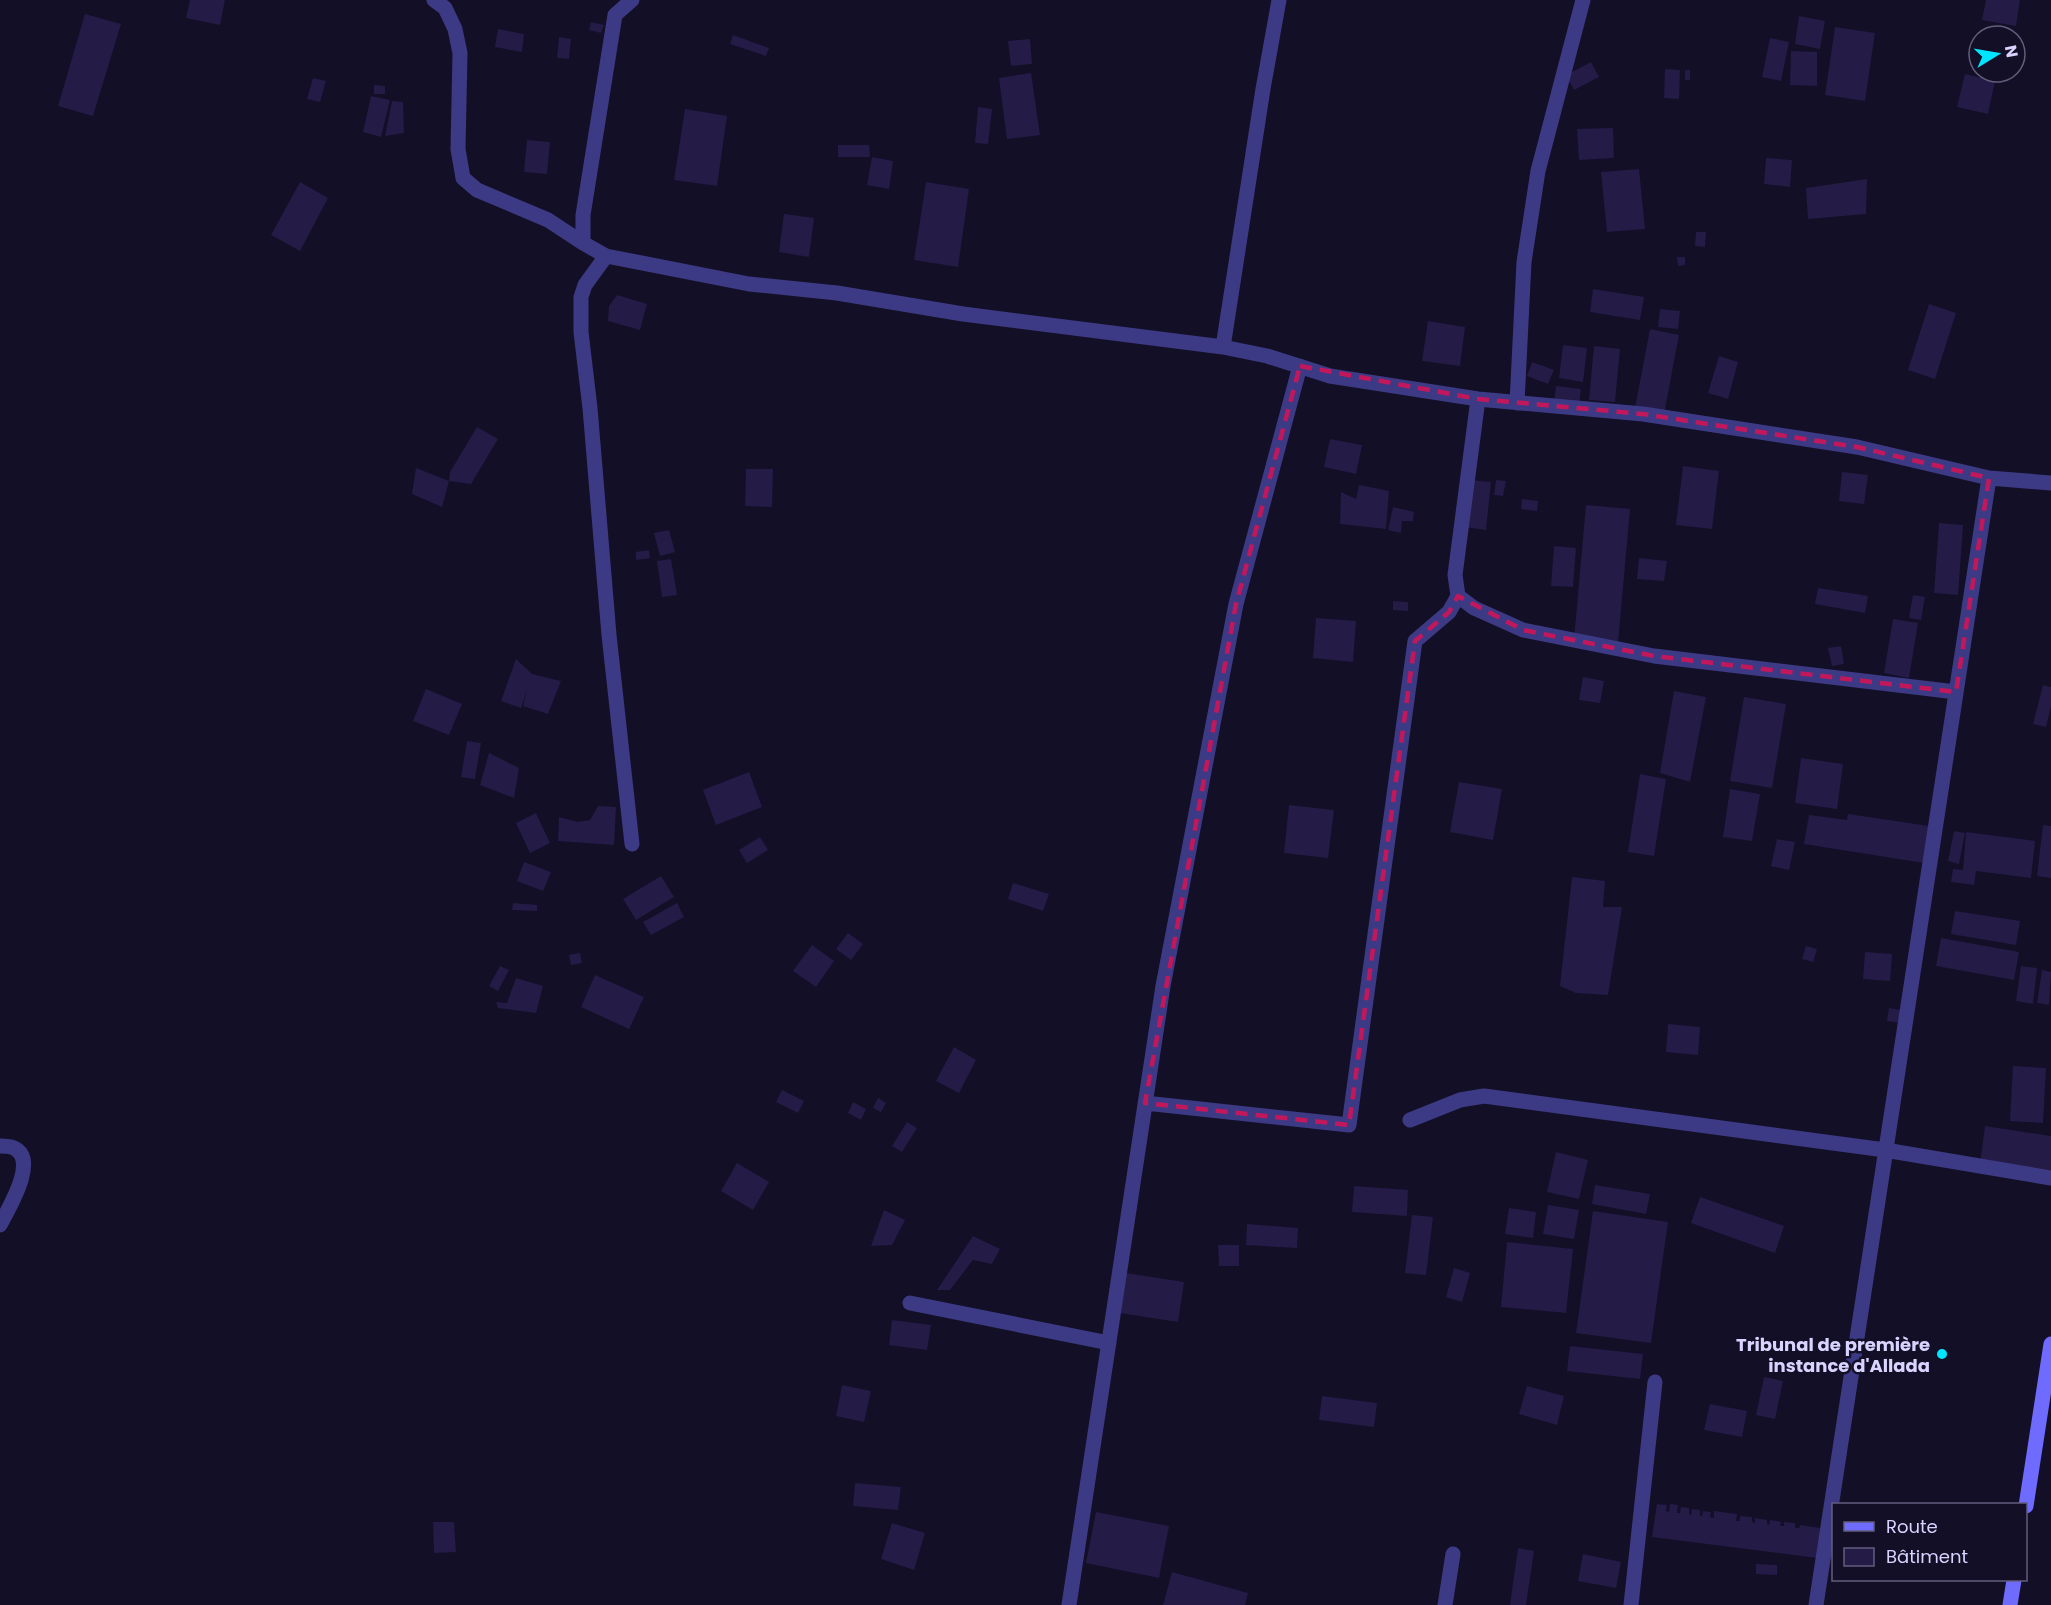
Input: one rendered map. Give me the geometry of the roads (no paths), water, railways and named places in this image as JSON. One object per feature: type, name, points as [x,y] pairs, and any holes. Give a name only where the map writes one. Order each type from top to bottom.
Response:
[{"type":"main road","points":[[2025,1503],[2051,1344]]},
{"type":"main road","points":[[2010,1605],[2014,1581]]},
{"type":"street","points":[[434,0],[446,8],[455,29],[460,52],[458,149],[463,178],[477,190],[548,220],[606,256],[749,284],[837,293],[963,314],[1223,347],[1267,356],[1330,376],[1479,399],[1643,414],[1857,447],[1989,478],[2051,483]]},
{"type":"street","points":[[583,243],[583,215],[615,15],[632,0]]},
{"type":"street","points":[[1223,347],[1263,88],[1280,0]]},
{"type":"street","points":[[1517,403],[1524,261],[1538,171],[1583,0]]},
{"type":"street","points":[[606,256],[585,285],[580,297],[580,323],[590,408],[609,635],[632,844]]},
{"type":"street","points":[[1069,1605],[1163,986],[1236,604],[1300,366]]},
{"type":"street","points":[[1145,1103],[1349,1125],[1415,641],[1449,612],[1458,596],[1455,575],[1479,399]]},
{"type":"street","points":[[1815,1605],[1989,478]]},
{"type":"street","points":[[1458,596],[1474,608],[1523,630],[1643,654],[1956,692]]},
{"type":"street","points":[[1410,1120],[1460,1100],[1484,1096],[1885,1150],[2051,1179]]},
{"type":"street","points":[[0,1146],[13,1147],[20,1153],[24,1174],[0,1225]]},
{"type":"street","points":[[910,1303],[1109,1344]]},
{"type":"street","points":[[1631,1605],[1655,1382]]},
{"type":"street","points":[[1445,1605],[1453,1554]]},
{"type":"place","name":"Tribunal de première instance d'Allada","points":[[1942,1354]]}]
